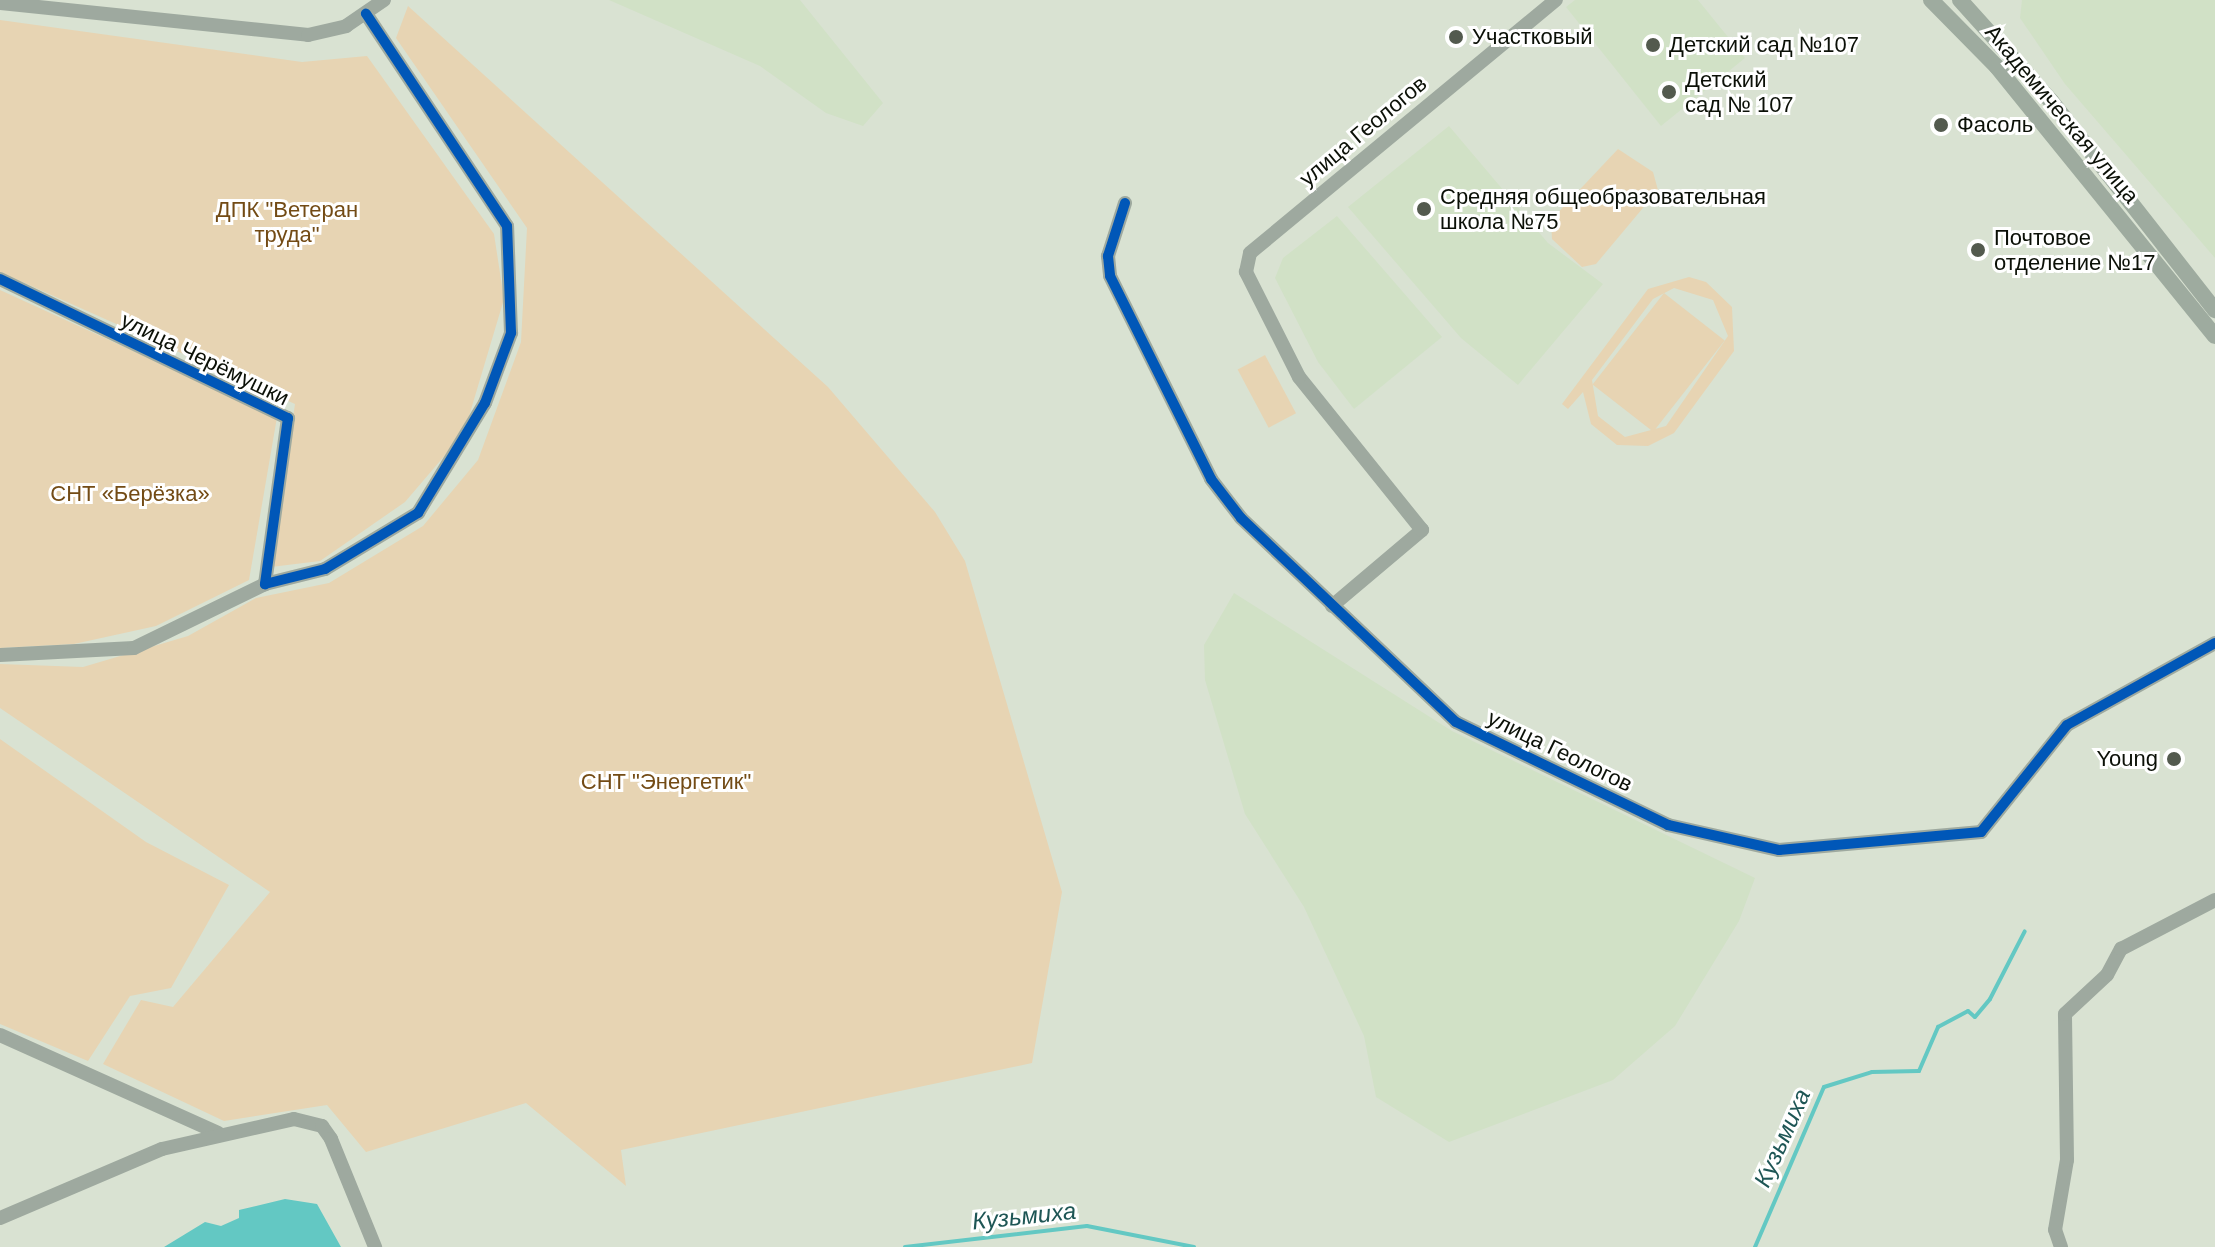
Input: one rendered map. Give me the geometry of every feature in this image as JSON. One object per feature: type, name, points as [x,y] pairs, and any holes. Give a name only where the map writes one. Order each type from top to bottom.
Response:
[{"type":"main road","name":"Академическая улица","points":[[1931,0],[1997,67],[2215,336]]},
{"type":"main road","points":[[1960,0],[2051,101],[2215,310]]},
{"type":"street","points":[[0,3],[308,35],[366,14],[384,0]]},
{"type":"street","name":"улица Геологов","points":[[1332,606],[1422,530],[1299,377],[1246,272],[1250,253],[1556,0]]},
{"type":"street","points":[[0,655],[134,648],[265,584],[325,569],[418,513],[446,475],[485,403],[511,333],[507,226],[366,14]]},
{"type":"street","name":"улица Геологов","points":[[1125,203],[1108,256],[1110,276],[1211,479],[1332,606],[1456,722],[1668,825],[1779,850],[1981,832],[2067,725],[2215,643]]},
{"type":"street","name":"улица Черёмушки","points":[[0,279],[288,418],[265,584]]},
{"type":"street","points":[[2061,1247],[2055,1230],[2067,1160],[2065,1014],[2107,975],[2121,949],[2215,900]]},
{"type":"street","points":[[0,1035],[218,1133]]},
{"type":"street","points":[[0,1218],[91,1174],[218,1133],[294,1119],[322,1126],[375,1247]]},
{"type":"shaded area","points":[[609,0],[800,0],[883,103],[863,126],[826,113],[760,66]]},
{"type":"shaded area","name":"Детский сад № 107","points":[[1575,0],[1698,0],[1745,58],[1661,126],[1566,7]]},
{"type":"shaded area","points":[[2022,0],[2215,0],[2215,258],[2065,84],[2020,18]]},
{"type":"shaded area","points":[[1449,126],[1548,243],[1603,284],[1518,385],[1461,338],[1348,207]]},
{"type":"shaded area","points":[[1337,216],[1442,337],[1354,409],[1318,362],[1275,278],[1283,258]]},
{"type":"shaded area","points":[[1234,593],[1452,731],[1755,878],[1739,921],[1675,1026],[1613,1080],[1449,1142],[1376,1097],[1364,1036],[1304,907],[1245,814],[1205,680],[1204,645]]},
{"type":"green space","name":"СНТ \"Энергетик\"","points":[[408,6],[828,387],[935,512],[965,561],[1062,892],[1032,1063],[621,1150],[626,1186],[526,1103],[366,1152],[327,1105],[224,1121],[103,1064],[141,1000],[173,1007],[270,892],[0,708],[0,664],[83,667],[188,636],[256,598],[329,583],[423,526],[478,460],[521,342],[527,228],[396,38]]},
{"type":"green space","name":"ДПК \"Ветеран труда\"","points":[[0,20],[302,62],[367,56],[494,234],[504,299],[464,433],[405,502],[320,561],[271,567],[295,404],[0,272]]},
{"type":"green space","points":[[1618,149],[1653,172],[1658,190],[1596,264],[1582,267],[1552,239],[1551,220]]},
{"type":"green space","points":[[1689,277],[1706,282],[1732,307],[1734,351],[1674,433],[1648,446],[1617,445],[1591,424],[1583,392],[1568,409],[1562,404],[1648,289]],"holes":[[[1674,288],[1713,300],[1728,336],[1666,426],[1625,437],[1598,416],[1592,380],[1653,299]]]},
{"type":"green space","name":"СНТ «Берёзка»","points":[[0,290],[277,417],[249,580],[156,626],[74,644],[0,648]]},
{"type":"green space","points":[[1664,293],[1725,340],[1653,432],[1593,384]]},
{"type":"green space","points":[[1265,355],[1296,413],[1269,428],[1238,370]]},
{"type":"green space","points":[[0,739],[146,842],[229,885],[171,988],[130,996],[88,1061],[0,1024]]},
{"type":"water","points":[[285,1199],[317,1204],[341,1247],[164,1247],[205,1222],[221,1226],[239,1218],[239,1210]]},
{"type":"waterway","name":"Кузьмиха","points":[[1755,1247],[1824,1087],[1872,1072],[1919,1071],[1938,1027],[1968,1011],[1975,1017],[1990,999],[2025,931]]},
{"type":"waterway","name":"Кузьмиха","points":[[905,1247],[1087,1226],[1194,1247]]},
{"type":"cycle path","points":[[0,279],[288,418],[265,584],[325,569],[418,513],[485,403],[511,333],[507,226],[366,14]]},
{"type":"cycle path","points":[[1125,203],[1108,256],[1110,276],[1211,479],[1241,518],[1456,722],[1668,825],[1779,850],[1981,832],[2067,725],[2215,643]]},
{"type":"place","name":"Участковый","points":[[1456,37]]},
{"type":"place","name":"Детский сад №107","points":[[1653,45]]},
{"type":"place","name":"Детский сад № 107","points":[[1669,92]]},
{"type":"place","name":"Фасоль","points":[[1941,125]]},
{"type":"place","name":"Средняя общеобразовательная школа №75","points":[[1424,209]]},
{"type":"place","name":"Почтовое отделение №17","points":[[1978,250]]},
{"type":"place","name":"Young","points":[[2174,759]]}]
